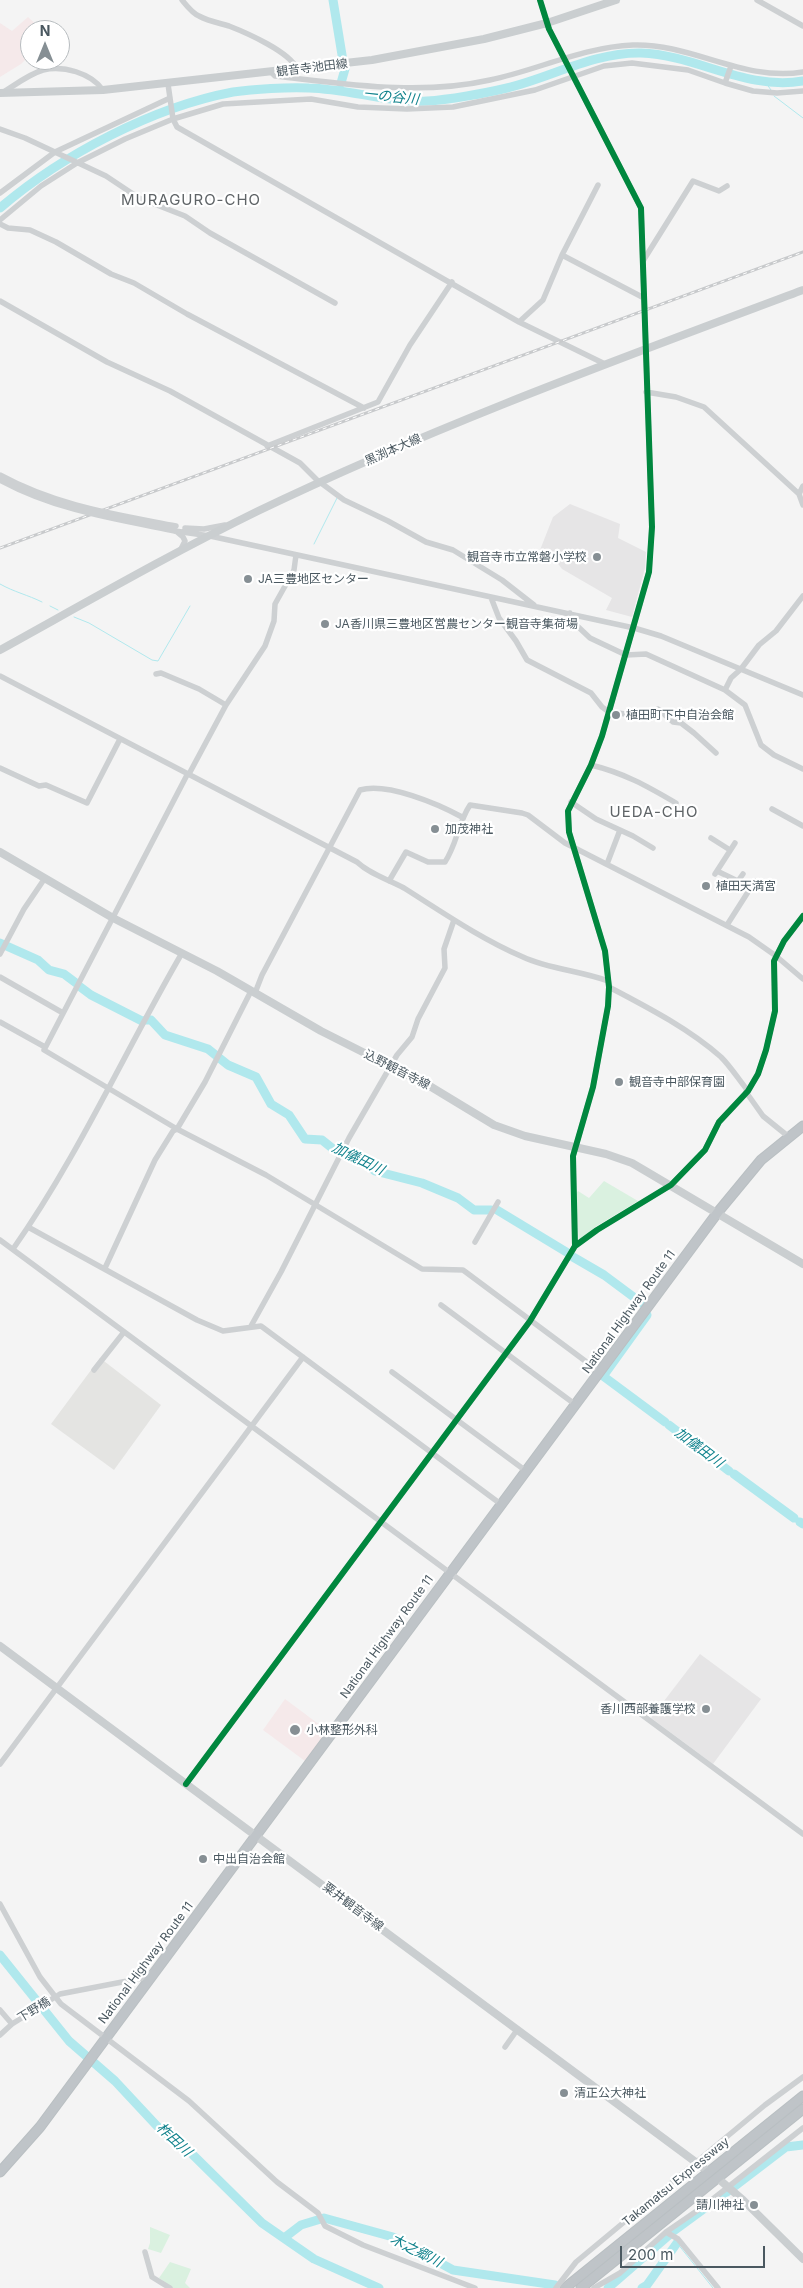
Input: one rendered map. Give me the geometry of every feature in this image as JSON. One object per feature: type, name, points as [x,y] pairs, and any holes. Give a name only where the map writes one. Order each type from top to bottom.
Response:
[{"type":"highway","name":"National Highway Route 11","points":[[0,2172],[40,2127],[718,1212],[753,1169],[803,1126]]},
{"type":"highway","name":"Takamatsu Expressway","points":[[565,2288],[803,2096]]},
{"type":"highway","name":"Takamatsu Expressway","points":[[581,2288],[593,2284],[803,2110]]},
{"type":"main road","name":"観音寺池田線","points":[[1,93],[102,90],[372,60],[484,39],[547,23],[616,0]]},
{"type":"main road","name":"黒渕本大線","points":[[0,650],[194,544],[321,483],[452,425],[605,364],[803,290]]},
{"type":"main road","name":"込野観音寺線","points":[[0,852],[113,918],[182,953],[320,1031],[390,1066],[510,1132],[626,1161],[718,1212],[803,1264]]},
{"type":"main road","name":"粟井観音寺線","points":[[0,1646],[705,2169]]},
{"type":"main road","points":[[721,2181],[803,2258]]},
{"type":"street","points":[[182,0],[192,11],[200,16],[237,29],[275,49],[294,63],[297,69]]},
{"type":"street","points":[[540,0],[547,23],[564,59],[640,208],[652,549],[649,572],[609,712],[591,765],[571,802],[568,824],[605,951],[608,984],[608,1006],[595,1079],[589,1107],[574,1148],[572,1171],[575,1246]]},
{"type":"street","points":[[757,0],[803,26]]},
{"type":"street","points":[[271,72],[275,76],[344,84],[407,89],[438,88],[490,81],[595,49],[635,45],[674,48],[731,66],[765,74],[803,72]]},
{"type":"street","points":[[364,408],[187,314],[134,282],[111,274],[56,242],[30,230],[8,228],[0,222],[41,186],[77,163],[173,119],[223,104],[311,99],[358,107],[407,109],[453,107],[535,90],[604,66],[632,63],[688,70],[725,84],[766,92],[803,91]]},
{"type":"street","points":[[725,84],[731,66]]},
{"type":"street","points":[[1,93],[35,73],[52,69],[77,72],[98,83],[102,90]]},
{"type":"street","points":[[168,84],[173,119],[177,127],[377,242],[452,282],[519,322],[605,364]]},
{"type":"street","points":[[0,193],[55,152],[170,98]]},
{"type":"street","points":[[0,129],[114,179],[139,198],[185,216],[210,233],[335,303]]},
{"type":"street","points":[[643,261],[693,181],[719,191],[727,186]]},
{"type":"street","points":[[519,322],[543,300],[562,255],[598,185]]},
{"type":"street","points":[[562,255],[644,298]]},
{"type":"street","points":[[267,446],[378,402],[410,346],[452,282]]},
{"type":"street","points":[[0,301],[108,362],[170,391],[300,463],[321,483],[344,500],[388,520],[426,542],[453,550],[470,559],[508,584],[534,606]]},
{"type":"street","points":[[646,392],[676,397],[704,407],[799,494],[803,505]]},
{"type":"street","points":[[0,475],[38,494],[83,508],[634,628],[661,636],[803,695]]},
{"type":"street","points":[[0,480],[32,496],[70,509],[176,529],[233,524]]},
{"type":"street","points":[[799,494],[803,486]]},
{"type":"street","points":[[185,528],[210,536]]},
{"type":"street","points":[[176,529],[185,541],[184,546],[179,552]]},
{"type":"street","points":[[194,544],[199,538],[196,534]]},
{"type":"street","points":[[45,1047],[188,774],[226,705],[265,646],[274,621],[275,604],[294,570],[296,555]]},
{"type":"street","points":[[725,690],[731,678],[741,669],[759,645],[776,631],[803,596]]},
{"type":"street","points":[[492,600],[499,618],[527,660],[591,693],[602,707],[609,712],[634,716],[646,714],[658,708],[672,722],[681,723],[716,754]]},
{"type":"street","points":[[570,614],[572,621],[590,638],[626,655],[646,654],[725,690],[745,705],[761,745],[774,756],[803,769]]},
{"type":"street","points":[[156,674],[158,672],[181,681],[226,705]]},
{"type":"street","points":[[0,676],[50,700],[328,849],[357,862],[368,872],[389,881],[454,920],[524,958],[592,975],[657,1012],[722,1058],[763,1116],[789,1137]]},
{"type":"street","points":[[0,768],[39,786],[46,785],[86,802],[120,739]]},
{"type":"street","points":[[591,765],[618,772],[640,782],[676,803]]},
{"type":"street","points":[[105,1268],[155,1160],[173,1131],[177,1130],[205,1082],[357,794],[363,789],[384,790],[436,804],[462,817]]},
{"type":"street","points":[[571,802],[596,819],[652,848]]},
{"type":"street","points":[[389,881],[406,852],[428,862],[446,862],[456,841],[462,817],[470,805],[497,811],[522,813],[528,815],[574,847],[727,925],[776,956],[803,979]]},
{"type":"street","points":[[772,809],[803,826]]},
{"type":"street","points":[[606,864],[620,830]]},
{"type":"street","points":[[711,839],[730,850]]},
{"type":"street","points":[[735,842],[716,873],[750,887]]},
{"type":"street","points":[[738,881],[743,874]]},
{"type":"street","points":[[0,954],[24,909],[45,878]]},
{"type":"street","points":[[727,925],[755,881]]},
{"type":"street","points":[[186,1784],[530,1320],[575,1246],[597,1230],[671,1185],[705,1150],[719,1122],[747,1092],[758,1074],[766,1050],[775,1010],[773,968],[776,956],[803,916]]},
{"type":"street","points":[[251,1326],[281,1272],[349,1138],[390,1066],[412,1037],[418,1019],[445,968],[444,949],[454,920]]},
{"type":"street","points":[[13,1249],[28,1227],[107,1089],[182,953]]},
{"type":"street","points":[[0,977],[63,1013]]},
{"type":"street","points":[[0,1022],[45,1047],[44,1050],[177,1130],[266,1174],[315,1206],[422,1269],[462,1270],[600,1372]]},
{"type":"street","points":[[475,1242],[498,1202]]},
{"type":"street","points":[[28,1227],[197,1320],[223,1331],[261,1326],[502,1504]]},
{"type":"street","points":[[0,1240],[803,1834]]},
{"type":"street","points":[[441,1305],[576,1405]]},
{"type":"street","points":[[94,1370],[124,1332]]},
{"type":"street","points":[[0,1764],[303,1357]]},
{"type":"street","points":[[392,1372],[526,1471]]},
{"type":"street","points":[[0,1904],[40,1977],[61,2004],[189,2102],[277,2182],[318,2213],[325,2226],[363,2245],[475,2288]]},
{"type":"street","points":[[56,1996],[143,1978],[157,1969]]},
{"type":"street","name":"下野橋","points":[[0,2036],[12,2024],[56,1996]]},
{"type":"street","points":[[0,2010],[12,2024]]},
{"type":"street","points":[[505,2047],[517,2030]]},
{"type":"street","points":[[556,2288],[576,2262],[698,2163],[765,2105],[803,2076]]},
{"type":"street","points":[[593,2284],[620,2273],[666,2232],[729,2187],[803,2128]]},
{"type":"street","points":[[666,2232],[678,2239],[718,2288]]},
{"type":"street","points":[[145,2252],[152,2277],[170,2288]]},
{"type":"shaded area","points":[[0,23],[12,31],[20,24],[20,65],[0,77]]},
{"type":"shaded area","name":"観音寺市立常磐小学校","points":[[570,504],[620,524],[618,538],[646,552],[645,568],[632,617],[606,610],[612,598],[562,569],[556,561],[541,554],[540,550],[553,517]]},
{"type":"shaded area","points":[[100,1358],[161,1405],[114,1470],[51,1424]]},
{"type":"shaded area","name":"香川西部養護学校","points":[[700,1654],[761,1699],[713,1764],[651,1718]]},
{"type":"shaded area","name":"小林整形外科","points":[[285,1699],[328,1731],[305,1761],[263,1730]]},
{"type":"green space","points":[[604,1181],[638,1201],[595,1227],[579,1241],[575,1195],[578,1191],[589,1198]]},
{"type":"green space","points":[[150,2227],[170,2235],[161,2253],[148,2249]]},
{"type":"green space","points":[[170,2262],[191,2269],[185,2283],[190,2288],[173,2288],[159,2278]]},
{"type":"waterway","points":[[333,0],[343,61]]},
{"type":"waterway","name":"一の谷川","points":[[0,208],[51,170],[80,152],[140,121],[203,99],[233,92],[271,88],[309,88],[398,100],[427,101],[507,88],[607,56],[641,53],[662,55],[762,81],[782,83],[803,81]]},
{"type":"waterway","points":[[341,83],[345,69]]},
{"type":"waterway","name":"一の谷川","points":[[766,83],[771,90]]},
{"type":"waterway","points":[[774,96],[803,118]]},
{"type":"waterway","points":[[314,544],[337,498]]},
{"type":"waterway","points":[[0,584],[42,602]]},
{"type":"waterway","points":[[50,606],[58,610]]},
{"type":"waterway","points":[[74,617],[89,623],[152,660],[158,661],[190,606]]},
{"type":"waterway","name":"加儀田川","points":[[0,943],[38,960],[49,970],[64,974],[76,983]]},
{"type":"waterway","name":"加儀田川","points":[[79,986],[91,995],[142,1021]]},
{"type":"waterway","name":"加儀田川","points":[[146,1020],[151,1020],[165,1035],[208,1049],[228,1065],[256,1077],[271,1104],[289,1115],[305,1139],[322,1140],[332,1148],[361,1160],[375,1171],[422,1183],[458,1198],[474,1210],[491,1210]]},
{"type":"waterway","name":"加儀田川","points":[[497,1210],[568,1253]]},
{"type":"waterway","name":"加儀田川","points":[[573,1257],[604,1275],[643,1304]]},
{"type":"waterway","name":"加儀田川","points":[[606,1372],[647,1315]]},
{"type":"waterway","name":"加儀田川","points":[[603,1376],[665,1422]]},
{"type":"waterway","name":"加儀田川","points":[[669,1425],[729,1471]]},
{"type":"waterway","name":"加儀田川","points":[[734,1474],[794,1518]]},
{"type":"waterway","name":"柞田川","points":[[0,1955],[69,2041],[115,2081],[157,2126],[188,2150],[262,2223],[314,2259],[379,2288]]},
{"type":"waterway","name":"木之郷川","points":[[735,2186],[786,2147],[803,2145]]},
{"type":"waterway","name":"木之郷川","points":[[672,2232],[728,2191]]},
{"type":"waterway","name":"木之郷川","points":[[284,2238],[301,2225],[324,2218],[393,2237],[453,2270],[555,2285]]},
{"type":"waterway","name":"木之郷川","points":[[608,2288],[669,2235]]},
{"type":"waterway","points":[[677,2243],[713,2288]]},
{"type":"waterway","name":"木之郷川","points":[[642,2288],[647,2285],[677,2243]]},
{"type":"railway","points":[[0,548],[803,252]]},
{"type":"cycle path","points":[[540,0],[549,29],[641,208],[652,527],[649,572],[602,736],[591,765],[568,811],[569,832],[605,951],[609,987],[608,1006],[593,1087],[573,1156],[575,1246]]},
{"type":"cycle path","points":[[186,1784],[530,1321],[575,1246],[597,1230],[671,1185],[705,1150],[719,1122],[748,1091],[758,1074],[775,1011],[774,961],[784,941],[803,916]]},
{"type":"place","name":"観音寺市立常磐小学校","points":[[597,557]]},
{"type":"place","name":"JA三豊地区センター","points":[[248,579]]},
{"type":"place","name":"JA香川県三豊地区営農センター観音寺集荷場","points":[[325,624]]},
{"type":"place","name":"植田町下中自治会館","points":[[616,715]]},
{"type":"place","name":"加茂神社","points":[[435,829]]},
{"type":"place","name":"植田天満宮","points":[[706,886]]},
{"type":"place","name":"観音寺中部保育園","points":[[619,1082]]},
{"type":"place","name":"香川西部養護学校","points":[[706,1709]]},
{"type":"place","name":"小林整形外科","points":[[295,1730]]},
{"type":"place","name":"中出自治会館","points":[[203,1859]]},
{"type":"place","name":"清正公大神社","points":[[564,2093]]},
{"type":"place","name":"請川神社","points":[[754,2205]]},
{"type":"district","name":"MURAGURO-CHO","points":[[191,200]]},
{"type":"district","name":"UEDA-CHO","points":[[654,812]]}]
